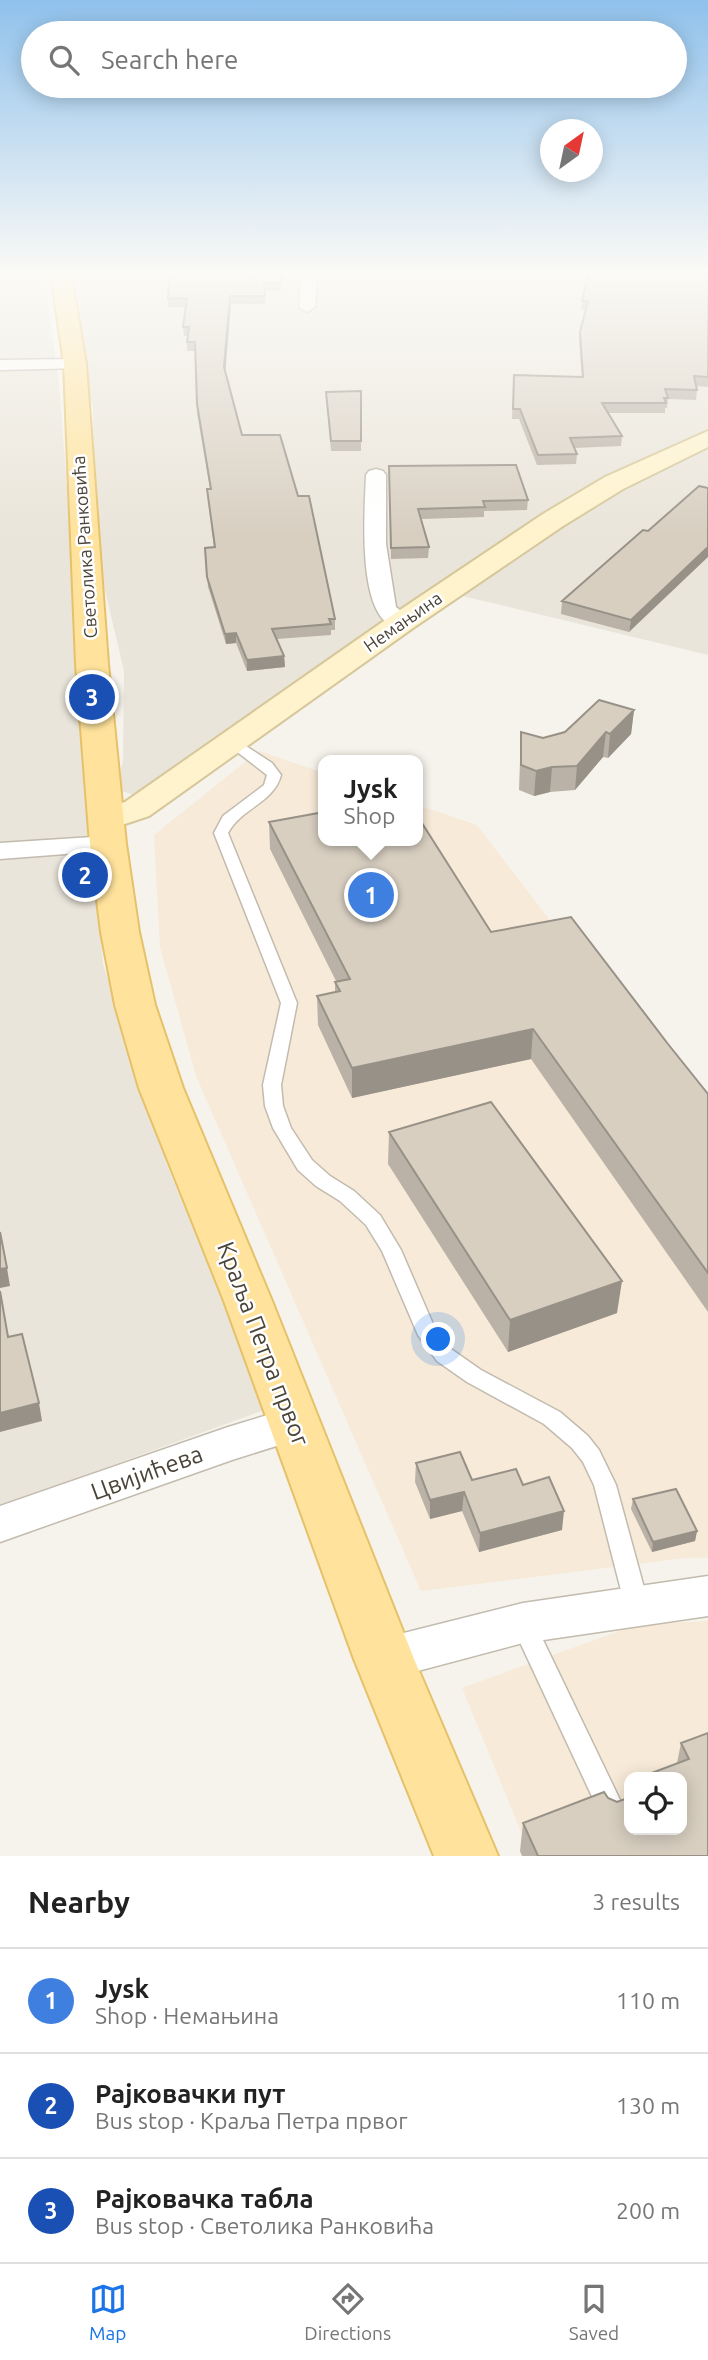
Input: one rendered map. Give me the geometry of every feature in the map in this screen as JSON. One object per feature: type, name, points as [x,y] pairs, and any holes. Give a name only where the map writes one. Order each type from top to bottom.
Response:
[{"type":"main road","name":"Светолика Ранковића","points":[[74,362],[92,664],[108,832]]},
{"type":"main road","name":"Краља Петра првог","points":[[108,832],[124,960],[144,1037],[161,1088],[248,1301],[384,1659],[466,1856]]},
{"type":"street","points":[[0,365],[75,365]]},
{"type":"street","name":"Немањина","points":[[108,832],[402,622],[579,504],[614,483],[708,438]]},
{"type":"street","points":[[376,475],[375,544],[385,608],[402,622]]},
{"type":"street","points":[[0,851],[108,832]]},
{"type":"street","name":"Цвијићева","points":[[0,1524],[228,1444],[294,1424]]},
{"type":"street","points":[[384,1659],[523,1623],[708,1596]]},
{"type":"lane","points":[[232,741],[267,766],[274,775],[271,787],[228,819],[221,833],[289,1003],[272,1085],[274,1105],[282,1128],[305,1165],[323,1181],[347,1196],[373,1220],[391,1250],[428,1335],[444,1355],[474,1376],[552,1418],[591,1456],[604,1485],[637,1606]]},
{"type":"lane","points":[[523,1623],[613,1814]]},
{"type":"shaded area","points":[[0,362],[56,362],[103,964],[167,1165],[267,1409],[0,1506]]},
{"type":"shaded area","points":[[83,362],[708,362],[708,655],[438,590],[136,796],[116,789],[123,761],[124,671],[94,544],[93,409]]},
{"type":"shaded area","points":[[259,751],[318,771],[318,846],[423,846],[423,807],[477,825],[708,1127],[708,1558],[685,1558],[421,1591],[196,1076],[160,947],[154,835]]},
{"type":"shaded area","points":[[708,1621],[708,1856],[531,1856],[462,1688],[636,1625]]},
{"type":"building","points":[[196,362],[224,362],[242,435],[280,435],[298,496],[309,496],[335,619],[329,619],[331,624],[272,629],[284,656],[247,660],[236,633],[225,634],[207,577],[205,548],[215,547],[207,489],[211,489],[197,404]]},
{"type":"building","points":[[582,362],[708,362],[708,377],[694,376],[697,390],[665,389],[668,398],[664,398],[666,403],[602,403],[622,436],[570,438],[577,454],[538,455],[520,409],[513,409],[514,375],[583,377]]},
{"type":"building","points":[[361,391],[361,441],[331,441],[326,392]]},
{"type":"building","points":[[516,465],[528,500],[483,501],[485,507],[418,509],[429,547],[391,548],[389,466]]},
{"type":"building","points":[[699,486],[708,488],[708,547],[631,620],[562,601],[643,530],[648,531]]},
{"type":"building","points":[[599,700],[634,710],[610,734],[606,732],[577,766],[536,771],[521,765],[521,732],[543,738],[565,732]]},
{"type":"building","points":[[318,813],[318,846],[423,846],[423,825],[491,932],[571,917],[708,1094],[708,1273],[533,1029],[352,1068],[317,996],[340,991],[335,982],[350,979],[269,822]]},
{"type":"building","points":[[491,1102],[622,1281],[510,1320],[389,1132]]},
{"type":"building","points":[[0,1232],[7,1268],[0,1269]]},
{"type":"building","points":[[0,1291],[8,1337],[22,1334],[39,1403],[0,1413]]},
{"type":"building","points":[[460,1452],[472,1480],[516,1469],[523,1485],[549,1477],[564,1511],[480,1533],[464,1492],[430,1500],[416,1463]]},
{"type":"building","points":[[676,1489],[697,1531],[653,1542],[633,1499]]},
{"type":"building","points":[[708,1733],[708,1856],[538,1856],[523,1823],[604,1792],[608,1798],[617,1802],[624,1799],[624,1835],[687,1835],[687,1772],[654,1772],[689,1759],[681,1743]]},
{"type":"place","name":"Рајковачка табла","points":[[92,697]]},
{"type":"place","name":"Рајковачки пут","points":[[85,875]]},
{"type":"place","name":"Jysk","points":[[371,895]]}]
